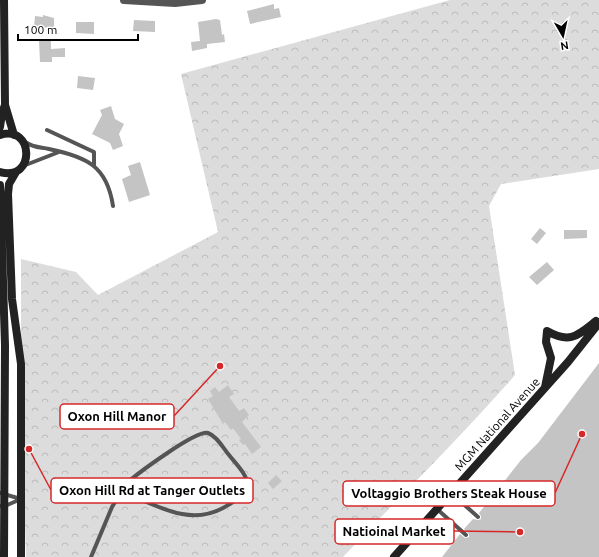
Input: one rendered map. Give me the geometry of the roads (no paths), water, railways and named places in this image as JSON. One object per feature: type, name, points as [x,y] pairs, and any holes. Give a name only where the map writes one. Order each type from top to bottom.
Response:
[{"type":"main road","points":[[4,0],[5,105],[14,135]]},
{"type":"main road","points":[[0,128],[2,113],[5,105]]},
{"type":"main road","points":[[0,135],[14,135],[22,140],[26,148],[27,157],[23,166],[16,172],[9,184],[8,194],[12,299],[21,364],[21,557]]},
{"type":"main road","points":[[0,172],[9,174],[16,172]]},
{"type":"main road","points":[[0,185],[5,338],[2,493],[4,557]]},
{"type":"main road","points":[[545,388],[551,361],[546,342],[547,331],[559,336],[572,338],[599,319]]},
{"type":"main road","name":"MGM National Avenue","points":[[394,557],[545,388],[599,323]]},
{"type":"street","points":[[124,0],[175,3],[202,0]]},
{"type":"lane","points":[[46,130],[94,152],[94,166]]},
{"type":"lane","points":[[22,140],[32,147],[60,152],[82,159],[94,166],[105,177],[114,206]]},
{"type":"lane","points":[[23,166],[60,152]]},
{"type":"lane","points":[[91,557],[112,507],[122,492],[132,478],[200,433],[207,433],[215,438],[244,475],[248,486],[244,493],[219,510],[206,515],[189,516],[168,512],[122,492]]},
{"type":"lane","points":[[2,493],[21,499]]},
{"type":"lane","points":[[451,493],[478,517]]},
{"type":"lane","points":[[2,506],[21,499]]},
{"type":"lane","points":[[437,509],[466,535]]},
{"type":"place","name":"Oxon Hill Manor","points":[[220,366]]},
{"type":"place","name":"Voltaggio Brothers Steak House","points":[[582,434]]},
{"type":"place","name":"Oxon Hill Rd at Tanger Outlets","points":[[29,449]]},
{"type":"place","name":"Natioinal Market","points":[[520,532]]}]
